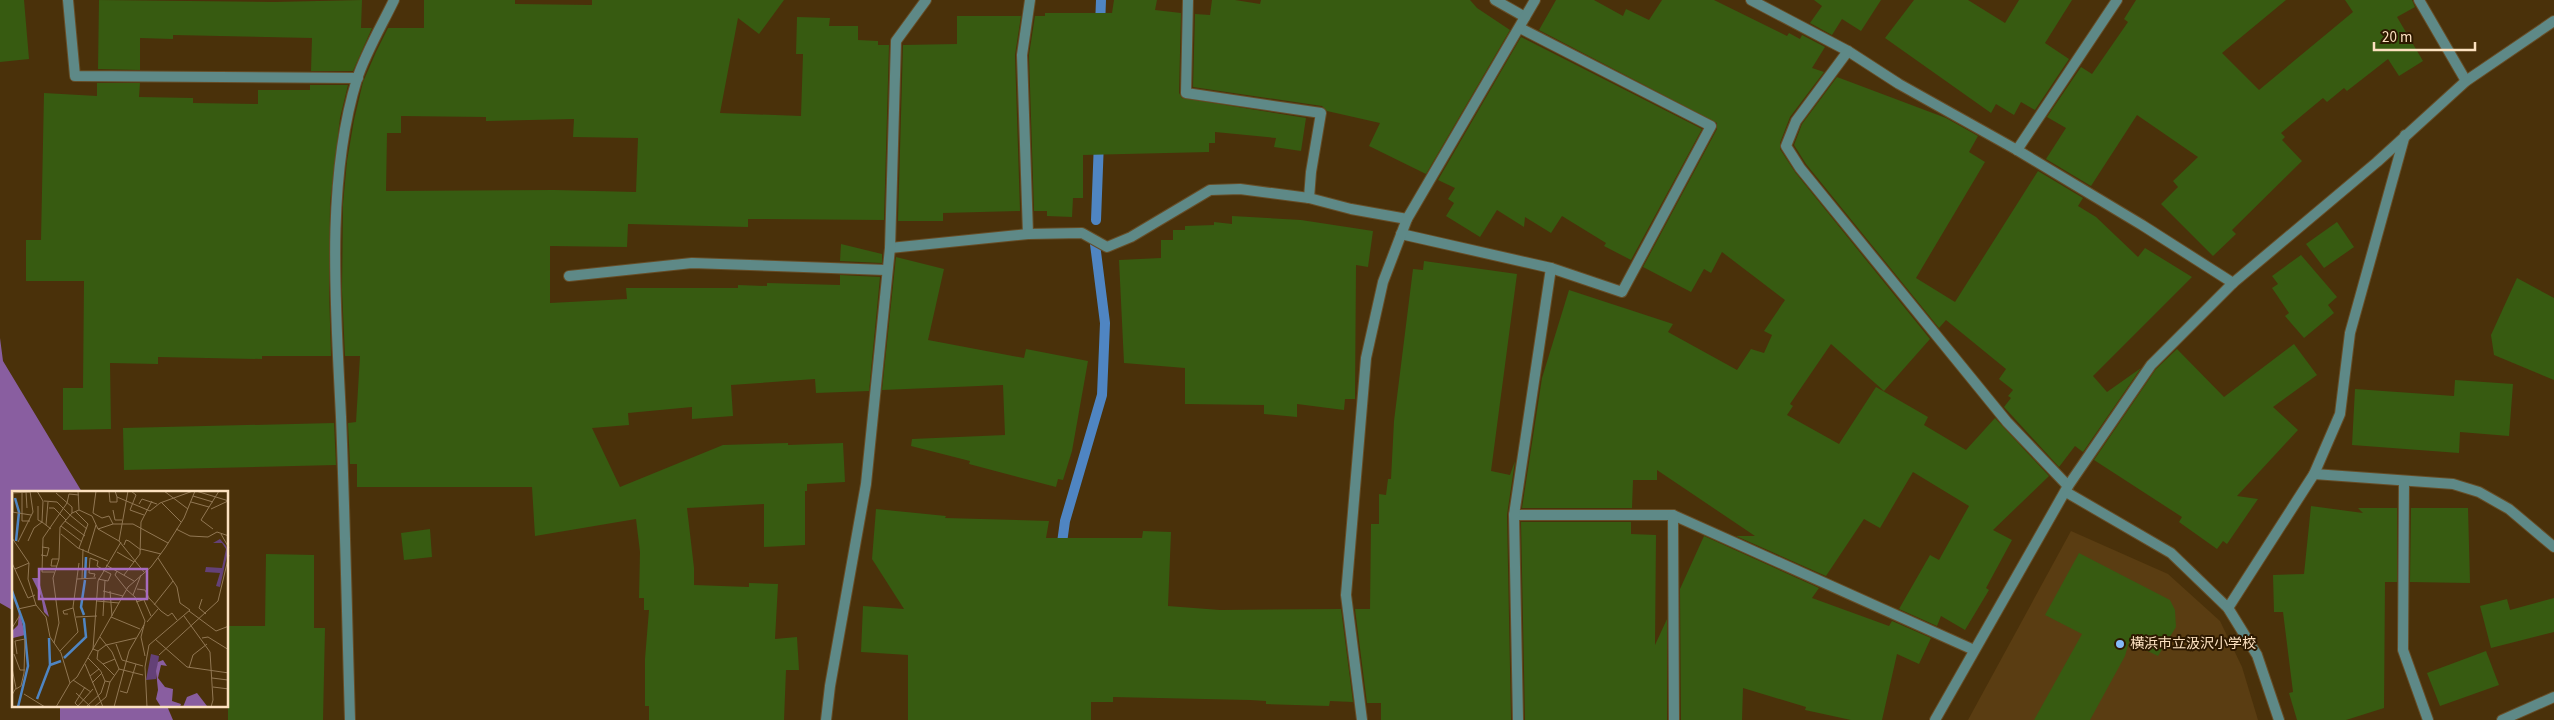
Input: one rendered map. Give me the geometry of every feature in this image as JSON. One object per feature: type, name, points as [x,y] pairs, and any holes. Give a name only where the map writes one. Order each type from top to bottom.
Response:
[{"type":"street","points":[[68,0],[74,76],[358,78]]},
{"type":"street","points":[[350,720],[345,523],[334,298],[342,147],[358,78],[394,0]]},
{"type":"street","points":[[826,720],[830,686],[866,484],[886,270],[890,248],[896,41],[926,0]]},
{"type":"street","points":[[1028,234],[1022,55],[1030,0]]},
{"type":"street","points":[[1188,0],[1186,93],[1322,113],[1311,172],[1310,198]]},
{"type":"street","points":[[1495,0],[1525,17]]},
{"type":"street","points":[[1362,720],[1346,594],[1366,358],[1382,282],[1408,219],[1535,0]]},
{"type":"street","points":[[1751,0],[1848,51],[1899,84],[2017,150],[2142,225],[2233,283]]},
{"type":"street","points":[[2017,150],[2117,0]]},
{"type":"street","points":[[2419,0],[2466,81]]},
{"type":"street","points":[[1935,720],[2067,489],[2151,365],[2233,283],[2376,162],[2466,81],[2554,21]]},
{"type":"street","points":[[1401,234],[1551,268],[1622,292],[1711,126],[1520,28]]},
{"type":"street","points":[[1848,51],[1796,121],[1786,146],[1800,168],[2007,422],[2067,489],[2171,553],[2228,608],[2257,655],[2279,720]]},
{"type":"street","points":[[2228,608],[2314,474],[2340,414],[2350,332],[2406,134]]},
{"type":"street","points":[[890,248],[1028,234],[1082,233],[1107,247],[1130,236],[1210,190],[1240,188],[1310,198],[1351,209],[1408,219]]},
{"type":"street","points":[[569,276],[692,262],[886,270]]},
{"type":"street","points":[[1518,720],[1514,515],[1551,268]]},
{"type":"street","points":[[2314,474],[2453,484],[2479,492],[2509,509],[2554,547]]},
{"type":"street","points":[[2404,481],[2403,650],[2428,720]]},
{"type":"street","points":[[1514,515],[1673,515],[1974,650]]},
{"type":"street","points":[[1673,515],[1674,720]]},
{"type":"street","points":[[2502,720],[2554,697]]},
{"type":"shaded area","points":[[0,338],[3,361],[81,491],[12,491],[12,610],[0,603]]},
{"type":"shaded area","name":"横浜市立汲沢小学校","points":[[2071,531],[2168,574],[2220,621],[2242,667],[2258,720],[1968,720]]},
{"type":"shaded area","points":[[60,708],[168,708],[173,720],[60,720]]},
{"type":"building","points":[[0,0],[24,0],[29,59],[0,62]]},
{"type":"building","points":[[99,0],[274,2],[362,0],[361,28],[372,28],[353,71],[311,71],[312,38],[173,35],[173,39],[140,38],[140,70],[98,69]]},
{"type":"building","points":[[424,0],[515,0],[515,4],[592,5],[592,0],[784,0],[759,34],[738,18],[720,113],[801,116],[803,54],[796,54],[797,17],[830,18],[829,26],[858,26],[858,40],[878,41],[878,45],[889,45],[884,220],[748,219],[748,227],[628,224],[627,247],[550,246],[550,303],[627,299],[626,288],[738,288],[738,285],[767,286],[767,283],[840,285],[840,275],[880,277],[869,391],[816,393],[815,379],[731,385],[733,416],[692,419],[692,407],[628,413],[629,425],[592,428],[620,487],[723,445],[843,443],[845,482],[807,484],[807,491],[805,491],[805,545],[764,547],[764,504],[687,508],[694,568],[694,585],[749,587],[749,583],[778,584],[775,639],[797,637],[799,670],[786,670],[784,720],[649,720],[649,706],[645,706],[645,659],[649,610],[644,610],[644,598],[639,598],[640,552],[636,519],[535,536],[532,487],[357,487],[357,464],[350,464],[348,423],[356,422],[360,356],[345,356],[342,290],[343,204],[347,161],[363,82],[388,28],[424,28]],"holes":[[[401,116],[486,117],[486,121],[574,119],[573,137],[638,138],[636,192],[554,190],[386,191],[387,133],[401,133]]]},
{"type":"building","points":[[1114,0],[1157,0],[1155,10],[1181,13],[1179,93],[1182,98],[1306,118],[1301,151],[1274,147],[1276,138],[1215,132],[1215,143],[1209,143],[1209,152],[1083,155],[1083,198],[1073,198],[1072,217],[1047,216],[1047,211],[1034,211],[1029,55],[1035,16],[1045,16],[1045,13],[1112,13]]},
{"type":"building","points":[[1212,0],[1235,0],[1260,4],[1261,0],[1470,0],[1477,8],[1510,30],[1426,174],[1369,146],[1380,123],[1327,111],[1322,106],[1193,87],[1195,14],[1210,15]]},
{"type":"building","points":[[1556,0],[1594,0],[1623,16],[1626,9],[1649,20],[1662,0],[1714,0],[1787,36],[1789,33],[1800,39],[1802,35],[1825,47],[1812,68],[1824,72],[1790,117],[1780,143],[1780,149],[1795,172],[1930,339],[1884,391],[1831,344],[1790,404],[1793,406],[1787,415],[1839,444],[1876,387],[1928,417],[1924,425],[1966,450],[1995,418],[2049,476],[1993,530],[2012,540],[1986,588],[1989,590],[1965,630],[1941,616],[1937,626],[1899,609],[1930,555],[1939,560],[1969,506],[1913,472],[1880,528],[1864,519],[1826,576],[1736,536],[1755,536],[1657,470],[1657,480],[1633,480],[1632,508],[1522,508],[1542,378],[1569,290],[1673,324],[1668,332],[1737,370],[1751,349],[1764,353],[1772,335],[1764,331],[1785,300],[1722,252],[1711,273],[1704,269],[1691,292],[1643,267],[1717,129],[1717,123],[1539,30]]},
{"type":"building","points":[[1814,0],[1881,0],[1861,31],[1842,19],[1832,35],[1810,23],[1822,6]]},
{"type":"building","points":[[1914,0],[1968,0],[2005,23],[2019,0],[2072,0],[2045,43],[2069,59],[2035,110],[2021,102],[2014,115],[1996,104],[1991,113],[1885,38]]},
{"type":"building","points":[[2136,0],[2286,0],[2222,53],[2259,90],[2353,12],[2345,0],[2412,0],[2415,7],[2397,17],[2423,61],[2399,76],[2388,59],[2347,91],[2344,88],[2327,102],[2323,98],[2281,133],[2285,137],[2282,140],[2302,161],[2232,230],[2236,234],[2213,256],[2161,204],[2178,187],[2173,181],[2198,157],[2137,115],[2091,186],[2046,159],[2066,128],[2047,117],[2081,67],[2092,74],[2128,22],[2124,19]]},
{"type":"building","points":[[957,16],[1021,16],[1015,55],[1020,211],[943,213],[943,221],[898,221],[903,45],[957,44]]},
{"type":"building","points":[[1521,37],[1702,129],[1631,260],[1604,246],[1606,243],[1562,216],[1551,233],[1525,217],[1524,227],[1497,210],[1480,237],[1446,216],[1454,203],[1448,199],[1455,188],[1438,180]]},
{"type":"building","points":[[1837,77],[1946,118],[1978,136],[1969,152],[1985,162],[1916,278],[1955,302],[2038,171],[2083,198],[2078,206],[2096,217],[2138,257],[2145,248],[2192,277],[2093,376],[2107,392],[2141,368],[2083,452],[2075,446],[2059,467],[2004,407],[2011,398],[2008,396],[2013,390],[1999,379],[2006,369],[1946,320],[1939,328],[1806,164],[1794,145],[1802,124]]},
{"type":"building","points":[[97,83],[140,83],[139,97],[193,98],[193,103],[258,104],[258,90],[310,90],[310,85],[348,85],[340,118],[330,203],[329,291],[331,356],[262,356],[262,359],[158,357],[158,364],[110,363],[111,429],[63,430],[63,388],[83,388],[84,281],[26,281],[26,240],[41,240],[44,93],[97,96]]},
{"type":"building","points":[[1232,216],[1301,220],[1373,231],[1368,267],[1356,265],[1355,399],[1345,399],[1344,410],[1297,404],[1297,417],[1264,414],[1264,405],[1185,404],[1185,368],[1124,363],[1119,260],[1161,258],[1161,240],[1173,240],[1173,230],[1185,230],[1185,226],[1214,225],[1214,222],[1232,224]]},
{"type":"building","points":[[2337,222],[2354,247],[2324,268],[2306,244]]},
{"type":"building","points":[[841,244],[882,254],[882,263],[840,261]]},
{"type":"building","points":[[2301,255],[2337,297],[2328,305],[2334,313],[2304,338],[2285,316],[2289,313],[2272,288],[2278,284],[2272,276]]},
{"type":"building","points":[[896,257],[944,269],[928,340],[1024,358],[1026,349],[1088,361],[1072,451],[1063,480],[1058,479],[1056,487],[969,464],[970,461],[911,446],[912,439],[1005,435],[1003,385],[882,390]]},
{"type":"building","points":[[1424,261],[1517,274],[1491,471],[1510,475],[1515,461],[1507,515],[1511,720],[1381,720],[1381,703],[1367,703],[1355,609],[1370,609],[1371,524],[1379,524],[1379,494],[1386,495],[1388,479],[1391,479],[1394,421],[1413,269],[1423,270]]},
{"type":"building","points":[[2517,278],[2554,298],[2554,380],[2494,355],[2491,335]]},
{"type":"building","points":[[2294,344],[2317,375],[2273,407],[2298,430],[2237,496],[2258,499],[2227,544],[2223,541],[2217,549],[2179,522],[2182,517],[2094,460],[2156,369],[2177,349],[2224,397]]},
{"type":"building","points":[[2455,380],[2513,384],[2509,436],[2460,432],[2459,453],[2352,445],[2355,389],[2454,396]]},
{"type":"building","points":[[334,423],[336,465],[124,470],[123,428]]},
{"type":"building","points":[[2311,506],[2363,513],[2358,508],[2397,508],[2397,582],[2385,582],[2384,708],[2346,720],[2297,720],[2289,693],[2293,692],[2283,612],[2274,612],[2273,575],[2304,574]]},
{"type":"building","points":[[2411,508],[2468,508],[2470,583],[2410,582]]},
{"type":"building","points":[[876,509],[946,516],[945,518],[1049,521],[1046,538],[1142,538],[1143,531],[1171,532],[1168,606],[1220,610],[1341,609],[1353,702],[1330,701],[1329,706],[1266,704],[1266,701],[1250,700],[1113,697],[1113,702],[1091,702],[1091,720],[908,720],[908,655],[861,652],[863,606],[904,609],[872,559]]},
{"type":"building","points":[[1521,522],[1631,522],[1631,534],[1656,535],[1655,645],[1667,619],[1667,720],[1525,720]]},
{"type":"building","points":[[430,529],[432,557],[404,560],[401,533]]},
{"type":"building","points":[[1704,536],[1819,588],[1812,598],[1889,626],[1892,621],[1931,638],[1919,664],[1897,654],[1882,720],[1851,720],[1805,710],[1806,707],[1743,688],[1742,720],[1681,720],[1680,589]]},
{"type":"building","points":[[2079,553],[2170,600],[2175,610],[2176,627],[2158,656],[2129,642],[2125,656],[2090,720],[2034,720],[2082,634],[2045,615]]},
{"type":"building","points":[[266,554],[314,555],[314,628],[325,628],[323,720],[228,720],[229,626],[265,626]]},
{"type":"building","points":[[2554,598],[2554,632],[2491,648],[2480,606],[2507,599],[2510,610]]},
{"type":"building","points":[[2486,651],[2499,685],[2440,706],[2427,673]]},
{"type":"waterway","points":[[1100,26],[1101,0]]},
{"type":"waterway","points":[[1096,220],[1099,141]]},
{"type":"waterway","points":[[1061,550],[1065,521],[1102,395],[1105,323],[1095,244]]},
{"type":"place","name":"横浜市立汲沢小学校","points":[[2120,644]]}]
